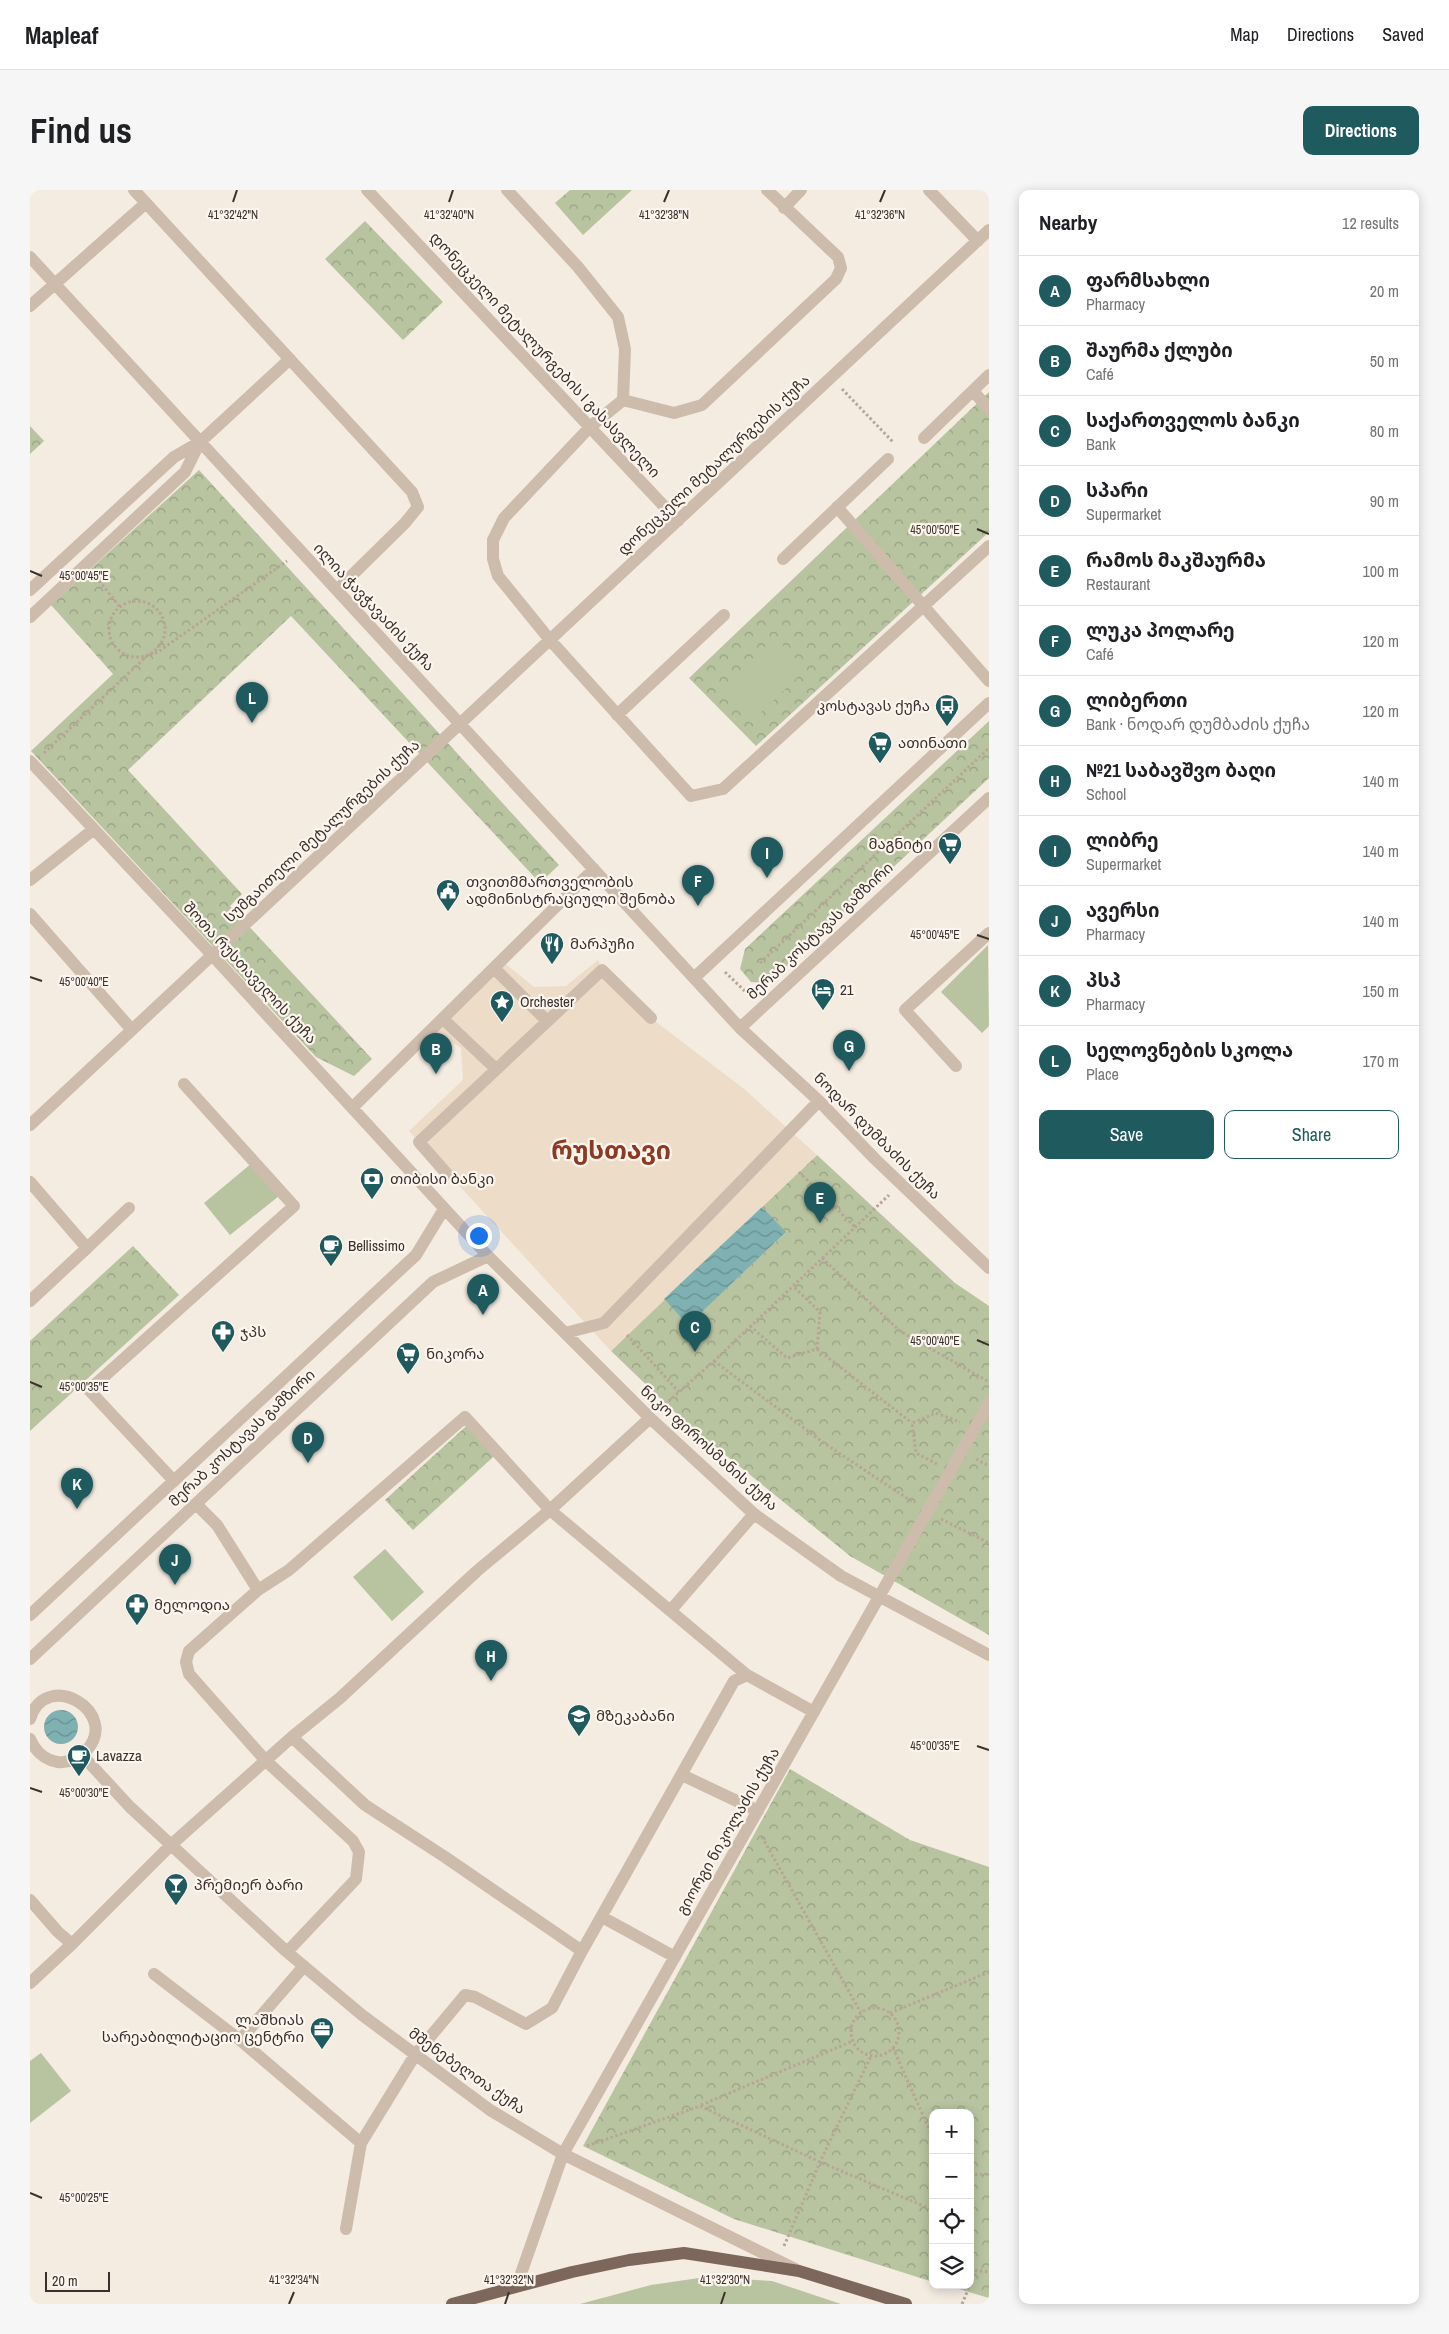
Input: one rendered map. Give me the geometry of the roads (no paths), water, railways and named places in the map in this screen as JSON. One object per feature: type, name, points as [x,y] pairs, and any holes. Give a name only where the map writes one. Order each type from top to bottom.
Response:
[{"type":"main road","points":[[452,2304],[517,2285],[629,2260],[684,2253],[799,2271]]},
{"type":"main road","name":"მშენებელთა ქუჩა","points":[[799,2271],[906,2304]]},
{"type":"street","points":[[134,190],[412,492],[418,507],[406,523],[337,590]]},
{"type":"street","name":"დონეცკელი მეტალურგების I გასასვლელი","points":[[368,190],[678,521]]},
{"type":"street","points":[[507,190],[578,267],[618,318],[625,349],[623,400],[590,427],[504,518],[493,540],[493,559],[498,576],[550,640],[691,796],[723,789],[989,546]]},
{"type":"street","points":[[623,400],[674,414],[702,405],[836,279],[841,268],[838,257],[767,190]]},
{"type":"street","points":[[784,208],[801,190]]},
{"type":"street","points":[[929,190],[978,241]]},
{"type":"street","points":[[30,306],[146,203]]},
{"type":"street","name":"დონეცკელი მეტალურგების ქუჩა","points":[[460,724],[989,230]]},
{"type":"street","name":"ილია ჭავჭავაძის ქუჩა","points":[[30,257],[694,978]]},
{"type":"street","points":[[30,590],[174,456],[200,442],[290,359]]},
{"type":"street","points":[[924,438],[989,375]]},
{"type":"street","points":[[973,391],[989,409]]},
{"type":"street","points":[[30,617],[185,472],[200,442]]},
{"type":"street","points":[[783,558],[888,459]]},
{"type":"street","points":[[837,507],[989,680]]},
{"type":"street","points":[[73,550],[86,565]]},
{"type":"street","points":[[617,715],[724,615]]},
{"type":"street","points":[[694,978],[989,703]]},
{"type":"street","name":"სუმგაითელი მეტალურგების ქუჩა","points":[[30,1125],[460,724]]},
{"type":"street","name":"შოთა რუსთაველის ქუჩა","points":[[31,763],[212,955],[488,1256]]},
{"type":"street","name":"მერაბ კოსტავას გამზირი","points":[[740,1028],[989,798]]},
{"type":"street","points":[[30,880],[94,829]]},
{"type":"street","points":[[352,1108],[594,868]]},
{"type":"street","points":[[30,914],[132,1030]]},
{"type":"street","points":[[956,1066],[905,1010],[989,933]]},
{"type":"street","points":[[494,968],[547,1021]]},
{"type":"street","points":[[447,1174],[419,1142],[602,970],[652,1018]]},
{"type":"street","name":"ნოდარ დუმბაძის ქუჩა","points":[[694,978],[740,1028],[819,1101],[901,1184],[987,1263]]},
{"type":"street","points":[[443,1019],[496,1069]]},
{"type":"street","points":[[174,1481],[89,1390],[294,1206],[184,1084]]},
{"type":"street","points":[[564,1333],[604,1323],[819,1101]]},
{"type":"street","points":[[32,1188],[86,1248]]},
{"type":"street","points":[[30,1302],[129,1208]]},
{"type":"street","name":"მერაბ კოსტავას გამზირი","points":[[30,1615],[416,1255],[444,1209]]},
{"type":"street","name":"მერაბ კოსტავას გამზირი","points":[[30,1659],[433,1282],[488,1256]]},
{"type":"street","name":"ნიკო ფიროსმანის ქუჩა","points":[[488,1256],[650,1418],[754,1514],[842,1576],[989,1655]]},
{"type":"street","name":"გიორგი ნიკოლაძის ქუჩა","points":[[517,2285],[563,2154],[989,1403]]},
{"type":"street","points":[[287,1952],[356,1879],[359,1852],[353,1841],[266,1761],[189,1674],[186,1662],[189,1651],[258,1590],[289,1570],[466,1417],[550,1510],[748,1675],[814,1712]]},
{"type":"street","points":[[30,1983],[86,1932],[172,1844],[292,1737],[340,1698],[477,1571],[550,1510],[650,1418]]},
{"type":"street","points":[[196,1504],[217,1525],[258,1590]]},
{"type":"street","points":[[671,1610],[754,1514]]},
{"type":"street","points":[[346,2229],[361,2143],[415,2055],[465,1995],[475,1997],[526,2024],[552,2008],[582,1951],[734,1681],[748,1675]]},
{"type":"street","points":[[30,1719],[33,1702],[56,1696],[77,1699],[86,1706],[92,1715],[94,1737],[82,1755],[67,1761],[50,1760],[41,1755],[30,1739]]},
{"type":"street","points":[[292,1737],[365,1805],[445,1857],[582,1951]]},
{"type":"street","name":"მშენებელთა ქუჩა","points":[[82,1755],[130,1806],[287,1952],[362,2015],[490,2110],[563,2154],[799,2271]]},
{"type":"street","points":[[682,1775],[755,1815]]},
{"type":"street","points":[[30,1900],[58,1932],[72,1944]]},
{"type":"street","points":[[602,1917],[675,1957]]},
{"type":"street","points":[[240,2040],[304,1966]]},
{"type":"street","points":[[154,1974],[240,2040],[361,2143]]},
{"type":"water","points":[[762,1207],[786,1232],[688,1325],[664,1299]]},
{"type":"water","points":[[61,1710],[73,1715],[78,1727],[73,1739],[61,1744],[49,1739],[44,1727],[49,1715]]},
{"type":"place","name":"სელოვნების სკოლა","points":[[252,723]]},
{"type":"place","name":"კოსტავას ქუჩა","points":[[947,727]]},
{"type":"place","name":"ათინათი","points":[[880,764]]},
{"type":"place","name":"მაგნიტი","points":[[950,865]]},
{"type":"place","name":"ლიბრე","points":[[767,878]]},
{"type":"place","name":"ლუკა პოლარე","points":[[698,906]]},
{"type":"place","name":"თვითმმართველობის ადმინისტრაციული შენობა","points":[[448,912]]},
{"type":"place","name":"მარპუჩი","points":[[552,965]]},
{"type":"place","name":"21","points":[[823,1011]]},
{"type":"place","name":"Orchester","points":[[502,1023]]},
{"type":"place","name":"ლიბერთი","points":[[849,1071]]},
{"type":"place","name":"შაურმა ქლუბი","points":[[436,1074]]},
{"type":"place","name":"თიბისი ბანკი","points":[[372,1200]]},
{"type":"place","name":"რამოს მაკშაურმა","points":[[820,1223]]},
{"type":"place","name":"Bellissimo","points":[[331,1267]]},
{"type":"place","name":"ფარმსახლი","points":[[483,1315]]},
{"type":"place","name":"საქართველოს ბანკი","points":[[695,1352]]},
{"type":"place","name":"ჯპს","points":[[223,1353]]},
{"type":"place","name":"ნიკორა","points":[[408,1375]]},
{"type":"place","name":"სპარი","points":[[308,1463]]},
{"type":"place","name":"პსპ","points":[[77,1509]]},
{"type":"place","name":"ავერსი","points":[[175,1585]]},
{"type":"place","name":"მელოდია","points":[[137,1626]]},
{"type":"place","name":"№21 საბავშვო ბაღი","points":[[491,1681]]},
{"type":"place","name":"მზეკაბანი","points":[[579,1737]]},
{"type":"place","name":"Lavazza","points":[[79,1777]]},
{"type":"place","name":"პრემიერ ბარი","points":[[176,1906]]},
{"type":"place","name":"ლაშხიას სარეაბილიტაციო ცენტრი","points":[[322,2050]]},
{"type":"district","name":"რუსთავი","points":[[611,1150]]}]
